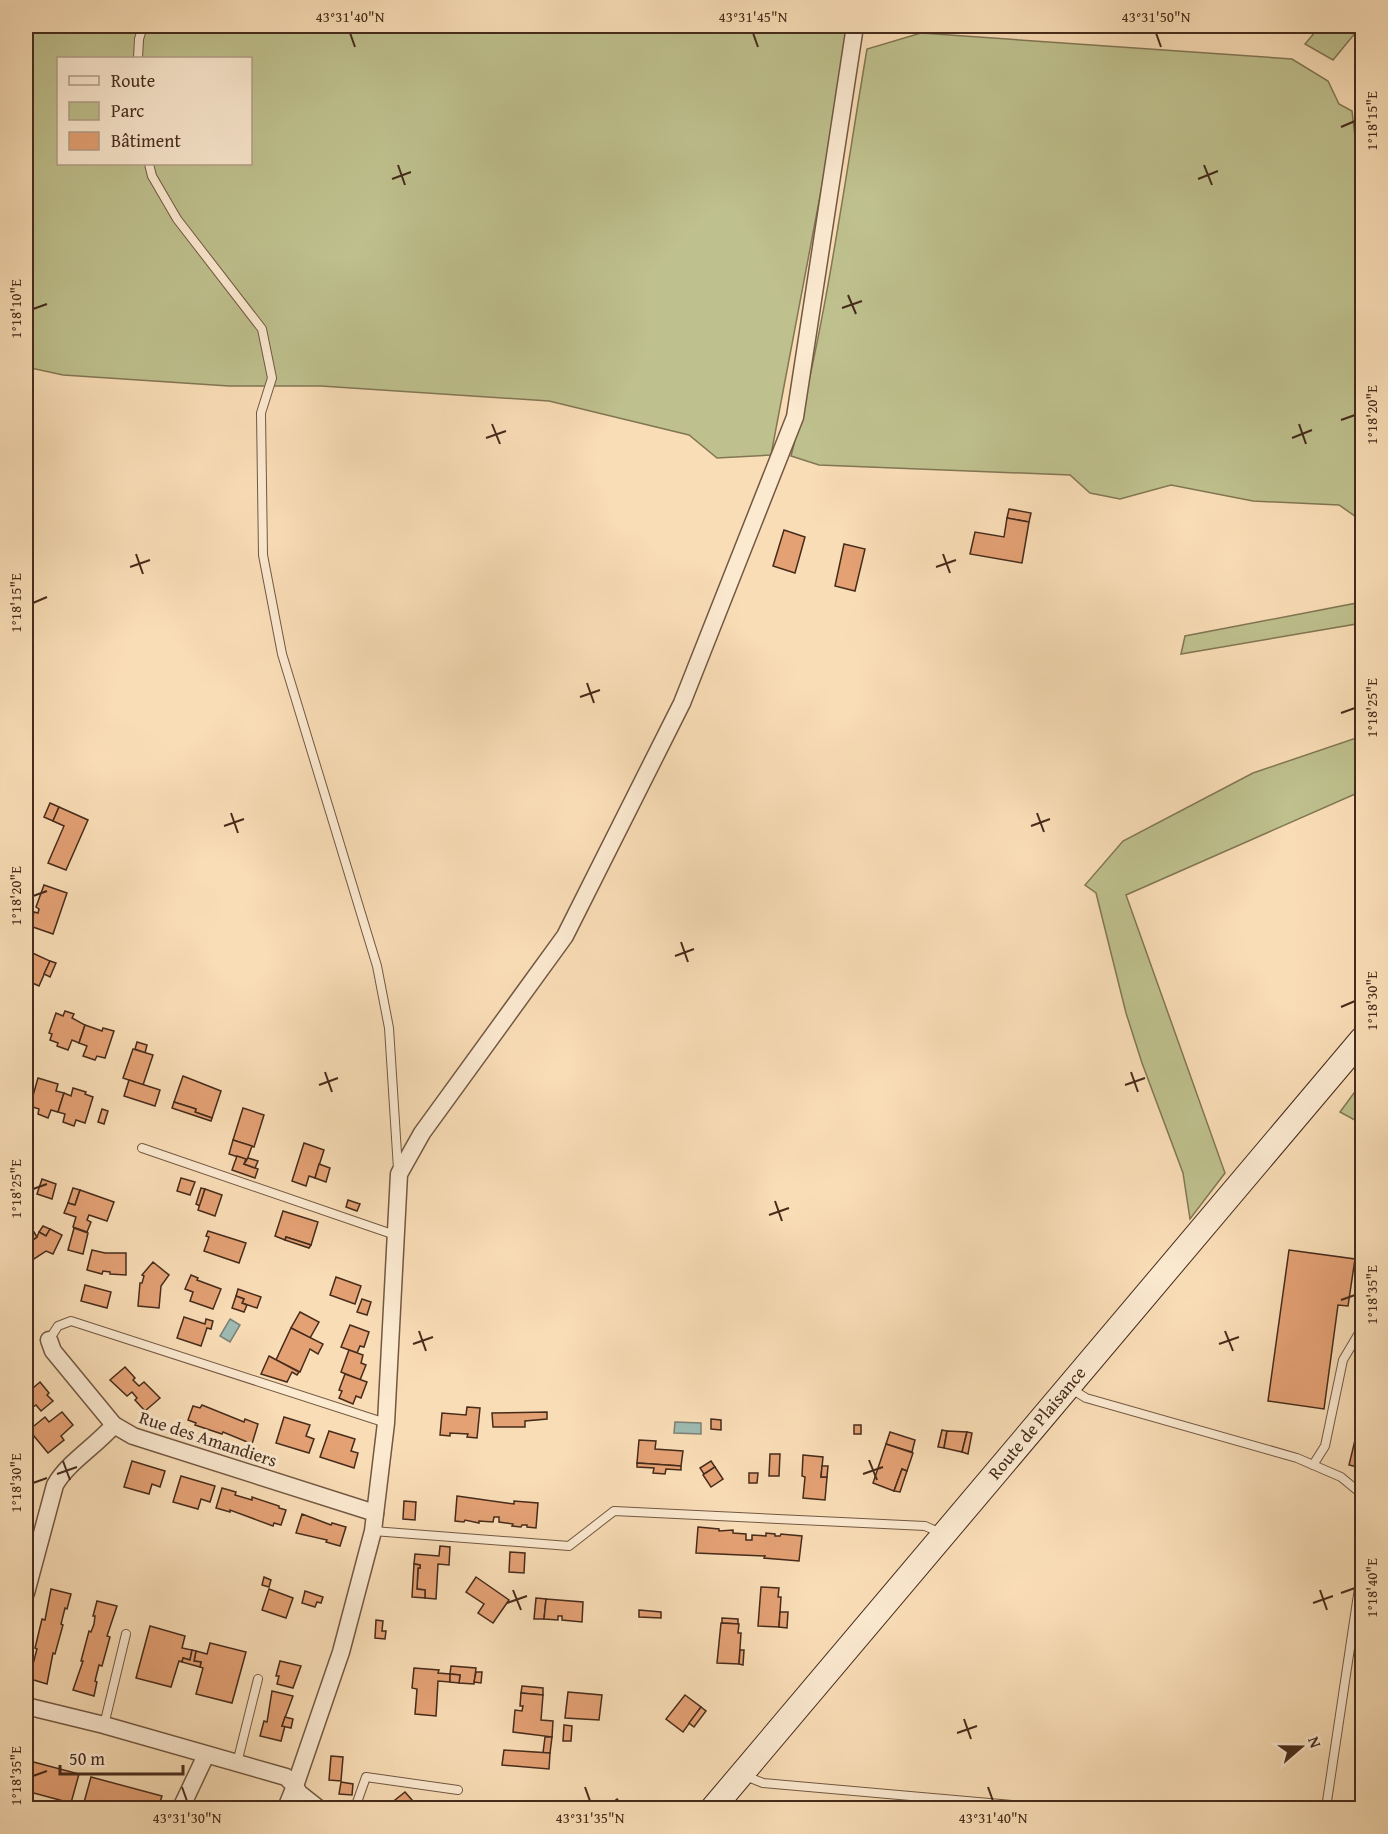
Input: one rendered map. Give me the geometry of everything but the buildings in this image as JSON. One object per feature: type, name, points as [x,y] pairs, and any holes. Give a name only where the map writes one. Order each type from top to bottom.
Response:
[{"type":"main road","name":"Route de Plaisance","points":[[712,1809],[1362,1039]]},
{"type":"street","points":[[286,1809],[341,1652],[373,1531],[386,1423],[399,1174],[422,1133],[565,936],[686,692],[795,417],[855,26]]},
{"type":"street","points":[[49,1340],[53,1351],[114,1425]]},
{"type":"street","name":"Rue des Amandiers","points":[[26,1593],[55,1485],[62,1474],[99,1442],[114,1425],[133,1436],[375,1513]]},
{"type":"street","points":[[26,1706],[104,1725],[286,1777],[299,1793],[318,1809]]},
{"type":"street","points":[[181,1809],[206,1755]]},
{"type":"lane","points":[[138,57],[139,39],[143,26]]},
{"type":"lane","points":[[149,165],[152,176],[177,219],[262,329],[272,378],[261,413],[263,555],[282,654],[377,966],[389,1028],[399,1174]]},
{"type":"lane","points":[[142,1148],[396,1235]]},
{"type":"lane","points":[[49,1340],[58,1326],[71,1321],[386,1423]]},
{"type":"lane","points":[[1313,1465],[1325,1446],[1342,1360],[1362,1329]]},
{"type":"lane","points":[[1068,1386],[1086,1398],[1297,1458],[1341,1477],[1358,1491],[1362,1499]]},
{"type":"lane","points":[[373,1531],[569,1546],[614,1511],[925,1526],[944,1534]]},
{"type":"lane","points":[[1326,1809],[1362,1568]]},
{"type":"lane","points":[[104,1725],[126,1634]]},
{"type":"lane","points":[[237,1763],[258,1679]]},
{"type":"lane","points":[[741,1774],[763,1783],[1046,1809]]},
{"type":"lane","points":[[355,1809],[366,1777],[458,1790]]},
{"type":"green space","points":[[26,26],[854,26],[771,455],[717,458],[689,435],[549,401],[321,386],[229,386],[63,375],[26,367]]},
{"type":"green space","points":[[1320,26],[1361,26],[1333,60],[1305,44]]},
{"type":"green space","points":[[921,33],[1292,59],[1328,81],[1339,104],[1352,111],[1362,198],[1362,521],[1339,505],[1253,501],[1171,485],[1120,499],[1090,493],[1070,475],[819,465],[791,456],[824,305],[867,49]]},
{"type":"green space","points":[[1362,602],[1362,623],[1181,654],[1185,636]]},
{"type":"green space","points":[[1362,736],[1362,791],[1126,895],[1225,1173],[1190,1219],[1183,1173],[1126,1013],[1096,893],[1085,885],[1123,841],[1253,773]]},
{"type":"green space","points":[[1362,1082],[1362,1124],[1340,1112]]},
{"type":"water","points":[[230,1319],[240,1325],[230,1342],[220,1336]]},
{"type":"water","points":[[675,1422],[701,1423],[701,1434],[674,1433]]}]
